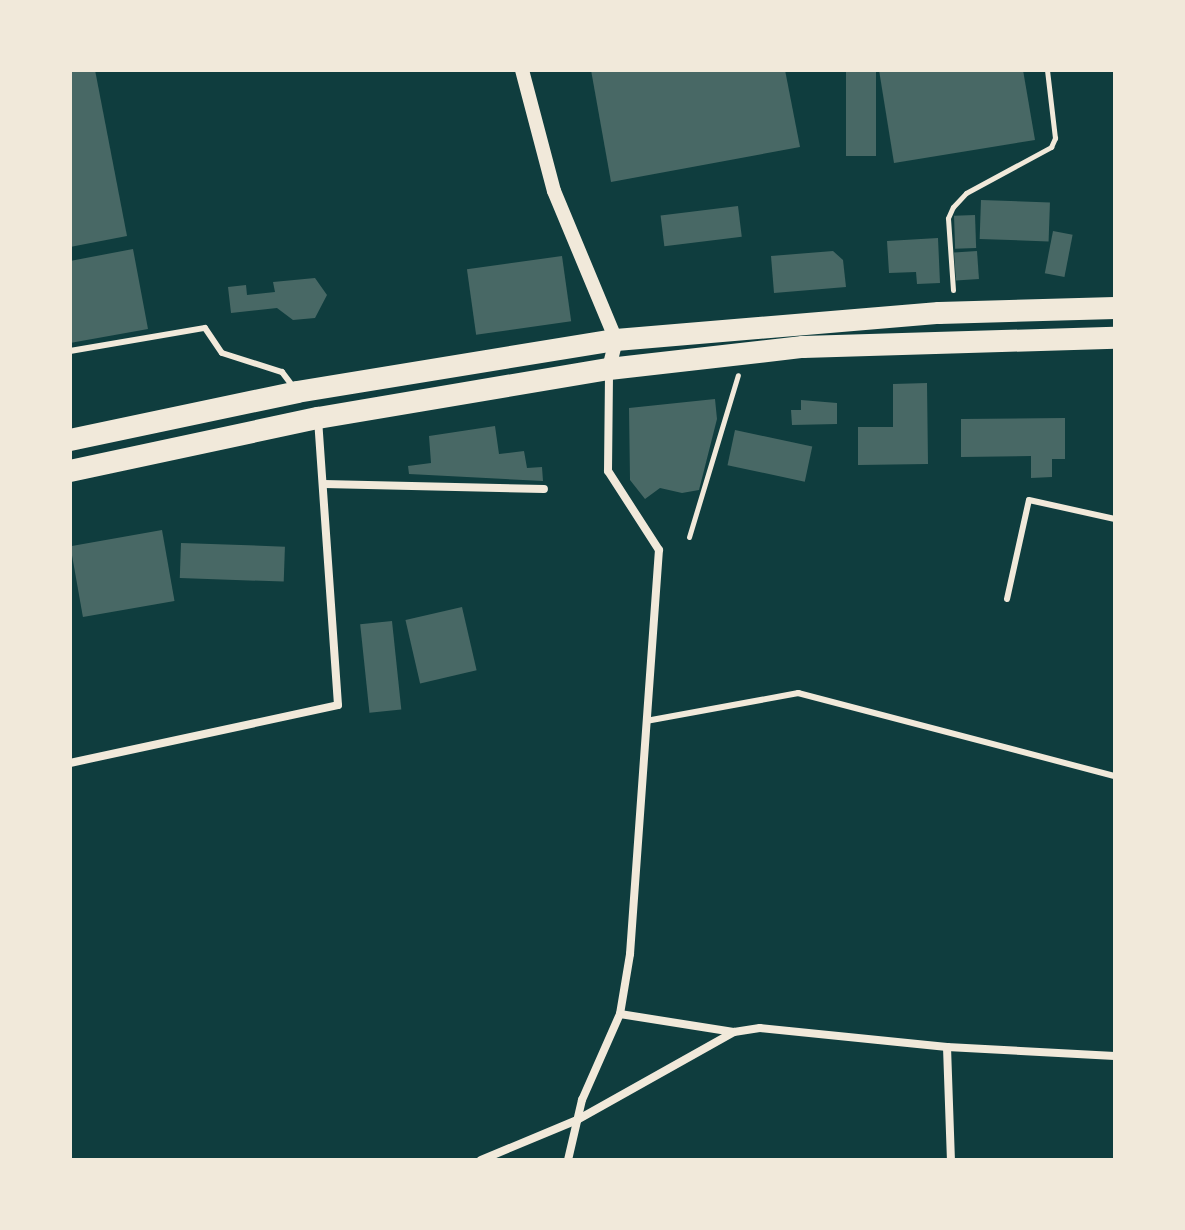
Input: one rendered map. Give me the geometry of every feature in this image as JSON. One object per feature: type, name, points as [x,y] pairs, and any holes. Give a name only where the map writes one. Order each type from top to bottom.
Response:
[{"type":"highway","points":[[70,440],[297,392],[616,340],[939,313],[1115,308]]},
{"type":"highway","points":[[70,471],[318,418],[609,369],[803,347],[1115,338]]},
{"type":"street","points":[[522,70],[554,191],[616,340],[609,369],[608,471],[659,550],[638,887],[620,1014],[577,1120],[568,1160]]},
{"type":"street","points":[[70,763],[338,705],[318,418]]},
{"type":"street","points":[[324,484],[544,489]]},
{"type":"street","points":[[620,1014],[734,1032],[760,1028],[947,1047],[1115,1056]]},
{"type":"street","points":[[481,1160],[577,1120],[734,1032]]},
{"type":"street","points":[[947,1047],[951,1160]]},
{"type":"lane","points":[[70,351],[205,328],[222,353],[282,372],[297,392]]},
{"type":"lane","points":[[1007,599],[1029,500],[1115,519]]},
{"type":"lane","points":[[646,721],[798,693],[1115,776]]},
{"type":"path","points":[[953,291],[948,218],[953,207],[966,193],[1051,147],[1057,125],[1047,70]]},
{"type":"path","points":[[689,537],[738,381],[737,354]]},
{"type":"building","points":[[70,70],[95,70],[127,236],[70,247]]},
{"type":"building","points":[[591,70],[785,70],[800,147],[611,182]]},
{"type":"building","points":[[846,70],[876,70],[876,156],[846,156]]},
{"type":"building","points":[[879,70],[1023,70],[1035,140],[894,163]]},
{"type":"building","points":[[981,200],[1050,202],[1049,241],[980,239]]},
{"type":"building","points":[[738,206],[742,237],[664,246],[661,216]]},
{"type":"building","points":[[975,215],[976,248],[955,249],[954,216]]},
{"type":"building","points":[[1053,231],[1073,235],[1064,277],[1045,273]]},
{"type":"building","points":[[938,238],[940,283],[917,284],[916,272],[889,273],[887,241]]},
{"type":"building","points":[[133,249],[148,329],[70,343],[70,261]]},
{"type":"building","points":[[833,251],[843,260],[846,287],[774,293],[771,256]]},
{"type":"building","points":[[977,251],[979,279],[956,281],[954,253]]},
{"type":"building","points":[[562,256],[571,321],[476,335],[467,269]]},
{"type":"building","points":[[315,278],[327,295],[315,318],[293,320],[277,308],[231,313],[228,287],[246,285],[247,295],[275,292],[273,282]]},
{"type":"building","points":[[927,383],[928,464],[858,465],[858,427],[893,427],[893,384]]},
{"type":"building","points":[[715,399],[717,419],[699,490],[682,493],[660,488],[645,499],[630,480],[629,408]]},
{"type":"building","points":[[801,400],[837,403],[837,424],[792,425],[791,410],[801,410]]},
{"type":"building","points":[[1065,418],[1065,459],[1052,459],[1052,477],[1031,478],[1031,456],[961,457],[961,419]]},
{"type":"building","points":[[495,426],[499,454],[524,451],[527,468],[542,467],[543,481],[409,474],[408,466],[431,463],[429,436]]},
{"type":"building","points":[[735,430],[812,446],[805,482],[728,465]]},
{"type":"building","points":[[162,530],[175,601],[83,617],[70,546]]},
{"type":"building","points":[[181,543],[285,547],[284,582],[180,578]]},
{"type":"building","points":[[462,607],[477,670],[420,683],[405,620]]},
{"type":"building","points":[[392,621],[401,710],[369,713],[360,624]]}]
